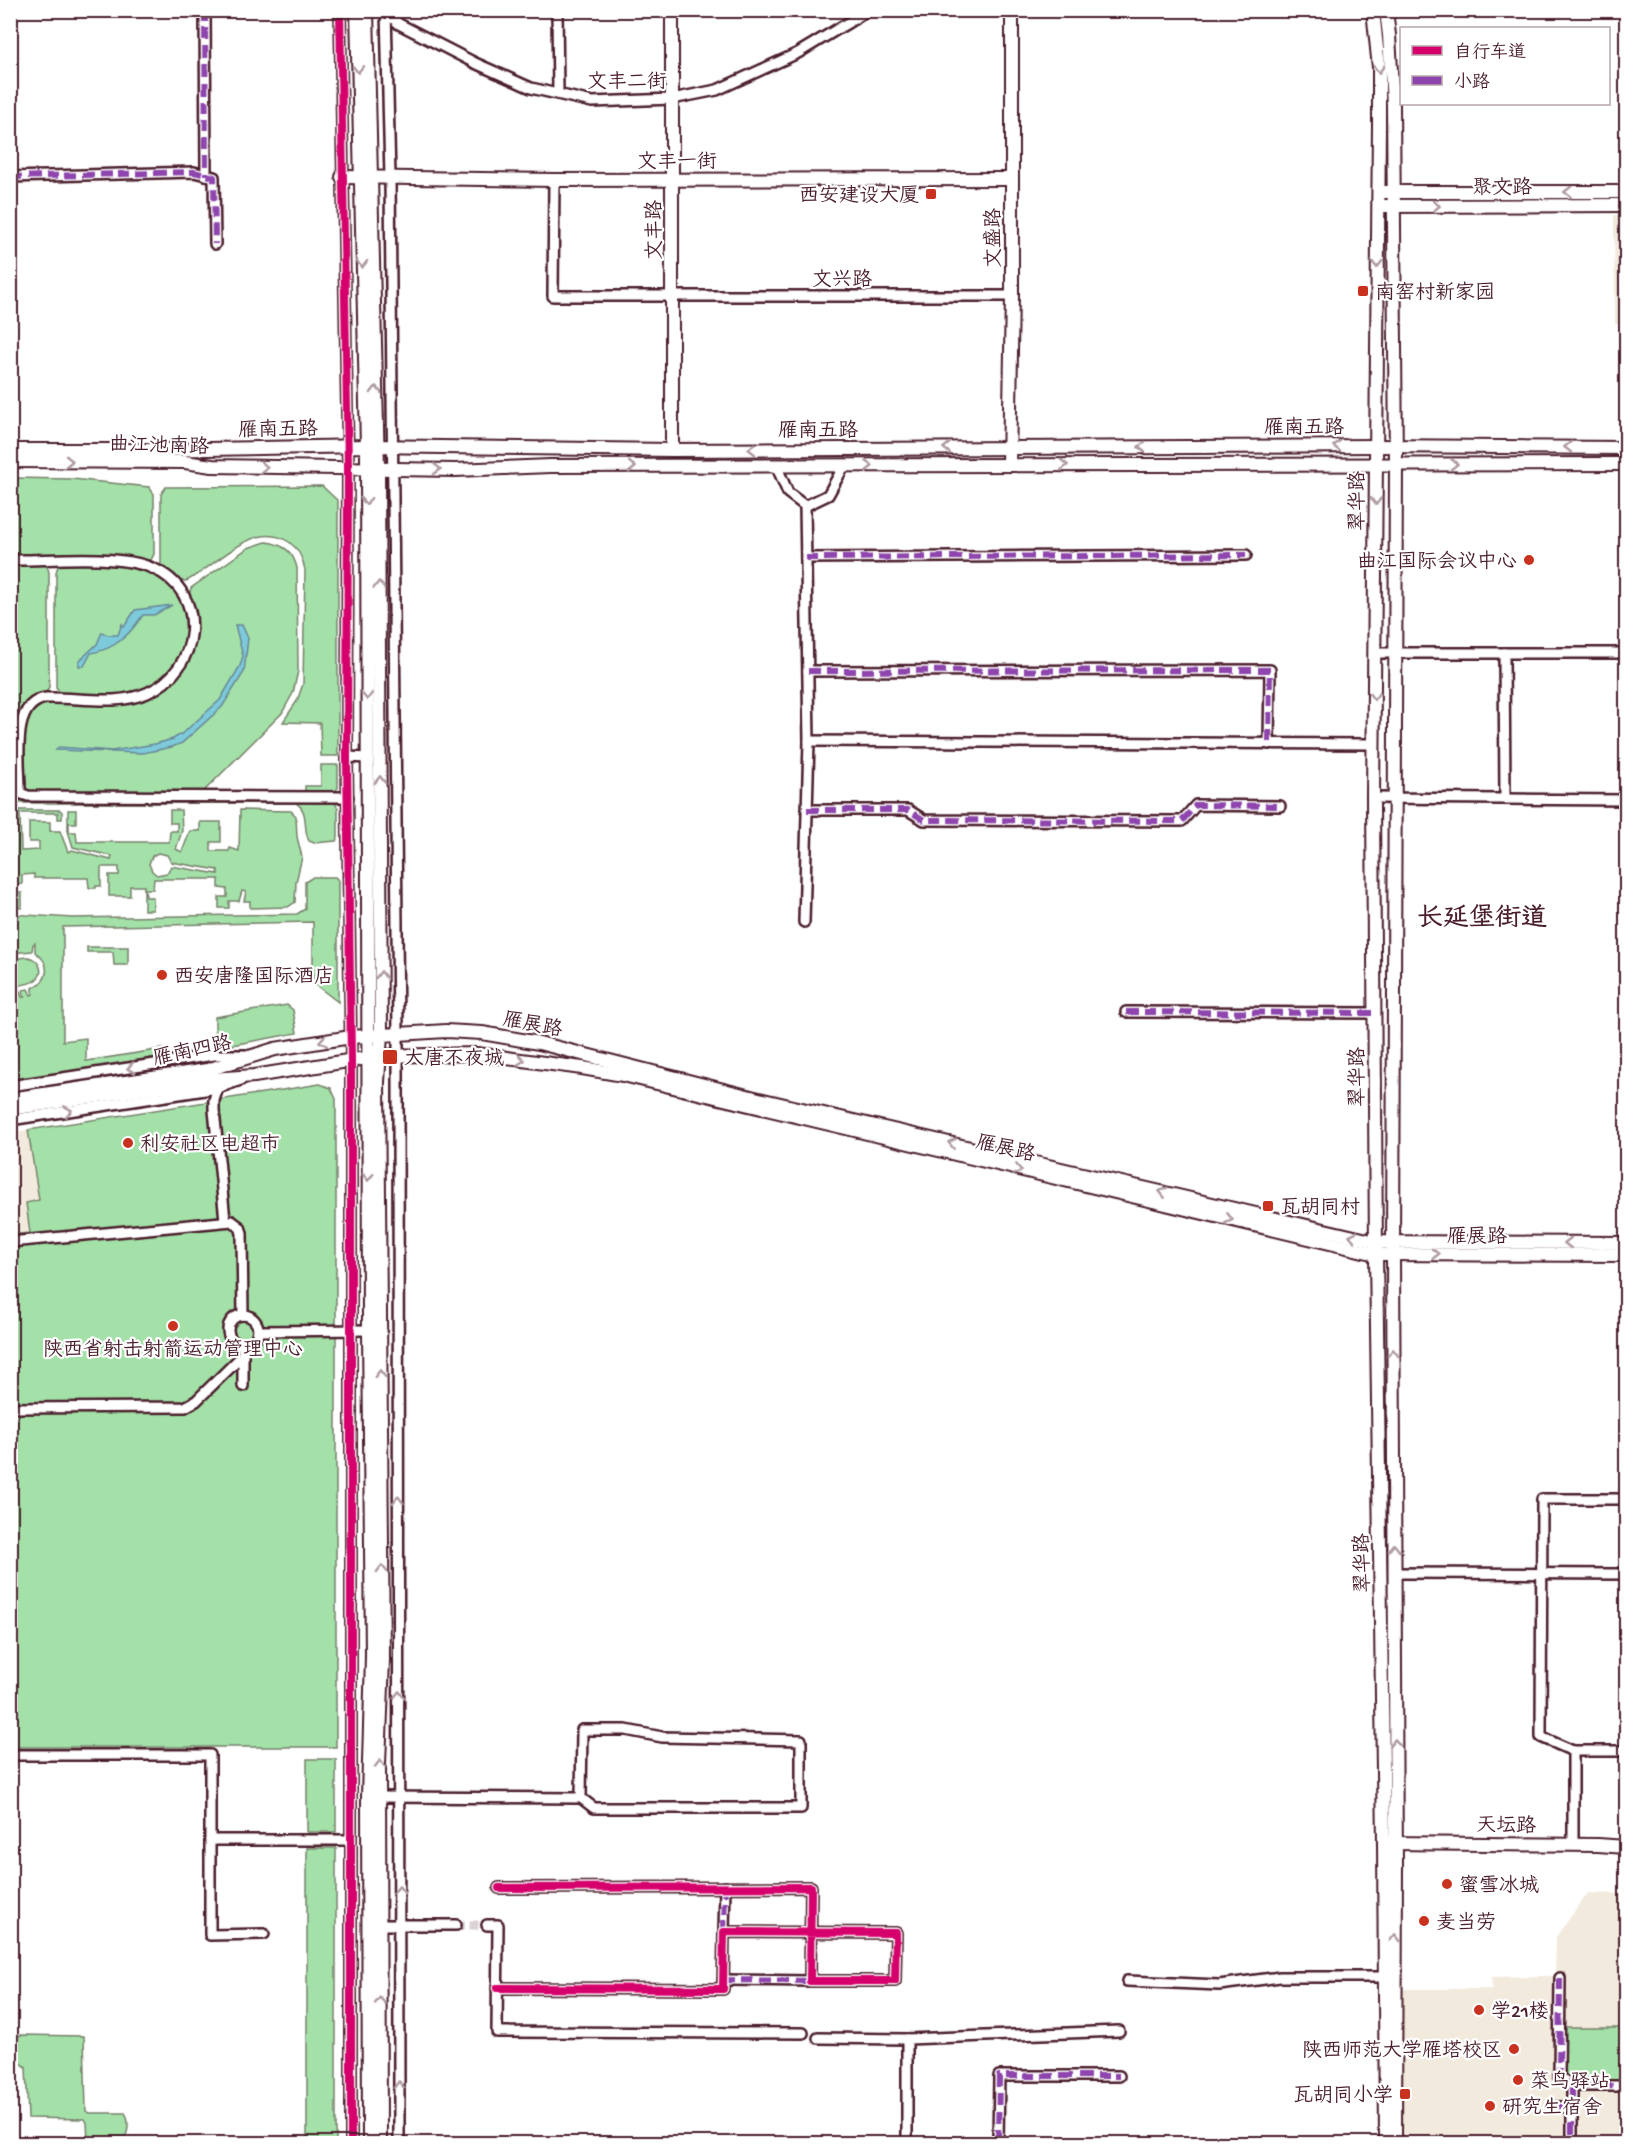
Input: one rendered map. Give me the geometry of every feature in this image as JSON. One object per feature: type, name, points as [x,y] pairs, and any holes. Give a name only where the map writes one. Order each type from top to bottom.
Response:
[{"type":"main road","points":[[357,10],[366,178]]},
{"type":"main road","points":[[367,10],[366,178],[372,447],[375,1034],[369,1330],[374,1797],[369,2144]]},
{"type":"main road","name":"文丰路","points":[[672,10],[672,450]]},
{"type":"main road","name":"文盛路","points":[[1009,465],[1012,296],[1012,10]]},
{"type":"main road","name":"翠华路","points":[[1373,10],[1379,68],[1373,744],[1376,1248],[1395,2144]]},
{"type":"main road","name":"翠华路","points":[[1386,10],[1391,66],[1396,464],[1393,798],[1394,1573],[1390,1843],[1384,1977],[1386,2144]]},
{"type":"main road","name":"文丰一街","points":[[342,177],[554,180],[1012,179]]},
{"type":"main road","name":"聚文路","points":[[1378,192],[1626,192]]},
{"type":"main road","name":"聚文路","points":[[1378,206],[1626,205]]},
{"type":"main road","name":"雁南五路","points":[[10,450],[347,447],[672,450],[1376,446],[1626,448]]},
{"type":"main road","name":"曲江池南路","points":[[10,461],[185,462],[212,466],[372,468]]},
{"type":"main road","name":"雁南五路","points":[[372,468],[454,470],[550,466],[1626,464]]},
{"type":"main road","name":"雁展路","points":[[375,1034],[446,1031],[482,1033],[539,1042],[759,1099],[1376,1248]]},
{"type":"main road","name":"雁南四路","points":[[10,1099],[207,1070],[251,1055],[375,1034]]},
{"type":"main road","name":"雁展路","points":[[373,1057],[477,1054],[623,1075],[1376,1248],[1626,1243]]},
{"type":"main road","points":[[373,1057],[383,1659],[374,1797],[380,1925],[380,2144]]},
{"type":"main road","name":"雁南四路","points":[[10,1109],[212,1079],[254,1076],[373,1057]]},
{"type":"main road","name":"雁展路","points":[[1393,1248],[1626,1255]]},
{"type":"main road","name":"天坛路","points":[[1390,1843],[1573,1844],[1626,1847]]},
{"type":"street","points":[[205,10],[206,175]]},
{"type":"street","points":[[340,10],[348,468],[347,757],[351,1037],[351,2144]]},
{"type":"street","points":[[557,10],[558,94]]},
{"type":"street","points":[[386,11],[390,178],[398,1034],[399,2144]]},
{"type":"street","name":"文丰二街","points":[[386,11],[399,24],[531,88],[592,102],[672,99],[717,90],[798,53],[864,12]]},
{"type":"street","points":[[10,177],[194,172],[214,177],[215,244]]},
{"type":"street","name":"文兴路","points":[[554,180],[553,296],[1012,296]]},
{"type":"street","points":[[777,466],[788,493],[805,506]]},
{"type":"street","points":[[805,506],[828,495],[844,466]]},
{"type":"street","points":[[804,922],[809,741],[805,506]]},
{"type":"street","points":[[806,558],[1246,555]]},
{"type":"street","points":[[19,561],[120,561],[152,567],[168,577],[181,590],[189,606],[192,626],[190,645],[182,663],[171,677],[154,690],[127,699],[46,698],[36,700],[29,705],[21,728],[20,789],[22,794],[28,796],[348,797]]},
{"type":"street","points":[[1374,653],[1626,653]]},
{"type":"street","points":[[1504,653],[1505,798]]},
{"type":"street","points":[[808,671],[1270,670],[1269,744]]},
{"type":"street","points":[[809,741],[1373,744]]},
{"type":"street","points":[[347,757],[395,756]]},
{"type":"street","points":[[1373,798],[1626,800]]},
{"type":"street","points":[[807,810],[908,810],[924,820],[1182,821],[1196,805],[1280,806]]},
{"type":"street","points":[[1126,1012],[1375,1013]]},
{"type":"street","points":[[10,1086],[214,1055],[251,1055]]},
{"type":"street","points":[[10,1120],[218,1088],[254,1076]]},
{"type":"street","points":[[218,1088],[214,1110],[225,1220]]},
{"type":"street","points":[[10,1242],[225,1220],[235,1222],[242,1233],[243,1316]]},
{"type":"street","points":[[243,1350],[232,1341],[227,1330],[232,1320],[243,1316],[253,1320],[258,1331]]},
{"type":"street","points":[[258,1331],[369,1330]]},
{"type":"street","points":[[10,1408],[185,1407],[196,1401],[253,1341],[258,1331]]},
{"type":"street","points":[[243,1350],[243,1386]]},
{"type":"street","points":[[1626,1499],[1542,1498],[1541,1737],[1573,1751],[1626,1751]]},
{"type":"street","points":[[1394,1573],[1626,1574]]},
{"type":"street","points":[[374,1797],[581,1798],[594,1808],[801,1808],[801,1740],[662,1737],[626,1730],[582,1730],[581,1798]]},
{"type":"street","points":[[1573,1751],[1573,1844]]},
{"type":"street","points":[[10,1755],[210,1755],[210,1935],[264,1934]]},
{"type":"street","points":[[210,1840],[351,1840]]},
{"type":"street","points":[[497,1988],[723,1989],[725,1887]]},
{"type":"street","points":[[499,1888],[811,1887],[810,1981]]},
{"type":"street","points":[[380,1925],[456,1925]]},
{"type":"street","points":[[487,1925],[498,1925],[497,2032],[803,2033]]},
{"type":"street","points":[[723,1980],[896,1981],[896,1933],[724,1932]]},
{"type":"street","points":[[1127,1981],[1219,1985],[1280,1977],[1384,1977]]},
{"type":"street","points":[[1560,1977],[1559,2078],[1572,2086],[1626,2086]]},
{"type":"street","points":[[818,2038],[906,2039],[1119,2031]]},
{"type":"street","points":[[906,2039],[907,2144]]},
{"type":"street","points":[[998,2141],[999,2076],[1119,2076]]},
{"type":"street","points":[[1572,2086],[1572,2144]]},
{"type":"street","points":[[1557,2107],[1572,2107]]},
{"type":"shaded area","points":[[1614,215],[1626,215],[1626,324],[1615,324]]},
{"type":"shaded area","points":[[28,1130],[39,1201],[30,1233],[11,1235],[11,1133]]},
{"type":"shaded area","name":"陕西师范大学雁塔校区","points":[[1588,1893],[1626,1894],[1626,2143],[1395,2143],[1394,2109],[1403,2109],[1401,1989],[1492,1989],[1491,1977],[1555,1976],[1556,1937]]},
{"type":"green space","points":[[11,478],[72,479],[149,487],[154,494],[154,554],[151,560],[41,564],[47,566],[49,572],[49,687],[45,693],[30,700],[20,714],[16,736],[18,793],[333,800],[338,808],[336,841],[314,843],[309,841],[303,811],[296,803],[18,803],[14,801],[11,748]]},
{"type":"green space","points":[[322,486],[338,501],[338,756],[321,756],[320,723],[283,722],[297,701],[303,684],[305,570],[298,551],[289,542],[276,536],[262,536],[236,547],[186,581],[178,581],[161,566],[161,494],[166,487]]},
{"type":"green space","points":[[266,542],[286,549],[293,557],[297,568],[298,671],[293,693],[282,713],[203,792],[25,792],[24,737],[29,711],[43,702],[112,703],[168,685],[181,670],[191,653],[193,609],[189,596],[191,588],[248,548]]},
{"type":"green space","points":[[114,564],[139,568],[169,582],[174,588],[182,602],[187,631],[185,645],[179,658],[161,681],[134,694],[98,696],[61,694],[56,687],[56,572],[58,566]]},
{"type":"green space","points":[[321,765],[338,765],[338,788],[333,793],[305,793],[305,786],[321,786]]},
{"type":"green space","points":[[18,810],[60,810],[62,812],[62,819],[58,819],[58,813],[20,813],[21,851],[39,850],[39,842],[29,842],[29,822],[50,822],[50,831],[60,831],[68,852],[72,850],[111,860],[112,856],[73,847],[68,831],[68,810],[76,810],[76,823],[69,823],[69,832],[76,832],[77,842],[169,842],[170,831],[177,831],[177,823],[170,823],[170,810],[181,810],[182,831],[176,849],[182,852],[190,831],[200,831],[200,822],[221,822],[221,842],[211,842],[211,851],[229,851],[230,848],[239,851],[240,810],[291,811],[296,816],[297,837],[302,857],[296,882],[295,902],[288,907],[250,908],[250,901],[244,901],[246,892],[242,891],[239,901],[229,901],[229,908],[219,908],[219,897],[227,897],[227,889],[219,888],[219,879],[154,879],[153,889],[145,889],[146,897],[153,897],[153,910],[144,910],[144,886],[130,886],[130,896],[109,896],[109,875],[119,875],[119,867],[101,867],[101,886],[96,886],[96,888],[89,888],[88,878],[34,878],[34,874],[22,875],[22,884],[15,885],[15,893],[22,893],[22,908],[17,907],[12,900],[12,816]],"holes":[[[158,853],[167,855],[171,862],[218,870],[218,874],[171,866],[167,873],[157,875],[149,864],[152,856]]]},
{"type":"green space","points":[[313,877],[335,877],[338,880],[338,1002],[313,983],[313,922],[63,927],[63,1041],[86,1038],[86,1061],[163,1049],[163,1056],[11,1081],[11,992],[20,991],[22,997],[26,997],[23,990],[28,989],[31,995],[33,994],[33,988],[43,981],[46,966],[35,952],[35,943],[32,951],[11,953],[11,914],[72,918],[297,914],[305,909],[305,882]]},
{"type":"green space","points":[[87,947],[128,947],[128,965],[114,965],[113,952],[87,952]]},
{"type":"green space","points":[[28,957],[40,967],[40,975],[32,982],[11,987],[11,959]]},
{"type":"green space","points":[[287,1005],[293,1010],[297,1033],[215,1048],[215,1017]]},
{"type":"green space","name":"陕西省射击射箭运动管理中心","points":[[320,1084],[331,1088],[336,1099],[336,1747],[11,1747],[10,1235],[30,1233],[26,1203],[39,1200],[28,1130]]},
{"type":"green space","points":[[307,1759],[336,1759],[336,1832],[307,1832]]},
{"type":"green space","points":[[307,1848],[336,1848],[336,2143],[307,2143]]},
{"type":"green space","points":[[1564,2028],[1626,2028],[1626,2083],[1573,2082],[1564,2077]]},
{"type":"green space","points":[[20,2035],[84,2036],[86,2111],[125,2113],[128,2125],[125,2137],[108,2138],[90,2143],[85,2119],[28,2118],[26,2067],[17,2060],[17,2038]]},
{"type":"water","points":[[172,605],[154,615],[143,615],[121,640],[108,648],[91,653],[84,666],[79,666],[79,661],[97,644],[102,632],[107,635],[118,635],[122,624],[124,627],[135,610]]},
{"type":"water","points":[[235,625],[242,625],[248,638],[244,672],[222,707],[182,743],[143,753],[56,750],[59,747],[112,751],[155,744],[173,739],[183,733],[220,700],[240,666],[243,656]]},
{"type":"tunnel","points":[[456,1925],[487,1925]]},
{"type":"marked path","points":[[205,10],[206,175]]},
{"type":"marked path","points":[[10,177],[194,172],[214,177],[215,244]]},
{"type":"marked path","points":[[806,558],[1246,555]]},
{"type":"marked path","points":[[808,671],[1270,670],[1269,744]]},
{"type":"marked path","points":[[807,810],[908,810],[924,820],[1182,821],[1196,805],[1280,806]]},
{"type":"marked path","points":[[1126,1012],[1375,1013]]},
{"type":"marked path","points":[[724,1932],[725,1887]]},
{"type":"marked path","points":[[1560,1978],[1559,2078],[1572,2086],[1626,2086]]},
{"type":"marked path","points":[[723,1980],[810,1981]]},
{"type":"marked path","points":[[998,2141],[999,2076],[1119,2076]]},
{"type":"marked path","points":[[1572,2086],[1572,2144]]},
{"type":"marked path","points":[[1557,2107],[1572,2107]]},
{"type":"cycle path","points":[[340,10],[348,468],[347,760],[351,1060],[351,2144]]},
{"type":"cycle path","points":[[497,1988],[723,1989],[724,1932],[896,1933],[895,1981],[810,1981],[811,1887],[499,1888]]},
{"type":"place","name":"西安建设大厦","points":[[931,194]]},
{"type":"place","name":"南窑村新家园","points":[[1363,291]]},
{"type":"place","name":"曲江国际会议中心","points":[[1529,560]]},
{"type":"place","name":"西安唐隆国际酒店","points":[[162,975]]},
{"type":"place","name":"大唐不夜城","points":[[390,1057]]},
{"type":"place","name":"利安社区电超市","points":[[128,1143]]},
{"type":"place","name":"瓦胡同村","points":[[1268,1206]]},
{"type":"place","name":"陕西省射击射箭运动管理中心","points":[[173,1326]]},
{"type":"place","name":"蜜雪冰城","points":[[1447,1884]]},
{"type":"place","name":"麦当劳","points":[[1424,1921]]},
{"type":"place","name":"学21楼","points":[[1479,2010]]},
{"type":"place","name":"陕西师范大学雁塔校区","points":[[1514,2049]]},
{"type":"place","name":"菜鸟驿站","points":[[1518,2080]]},
{"type":"place","name":"瓦胡同小学","points":[[1405,2094]]},
{"type":"place","name":"研究生宿舍","points":[[1490,2106]]},
{"type":"district","name":"长延堡街道","points":[[1482,916]]}]
